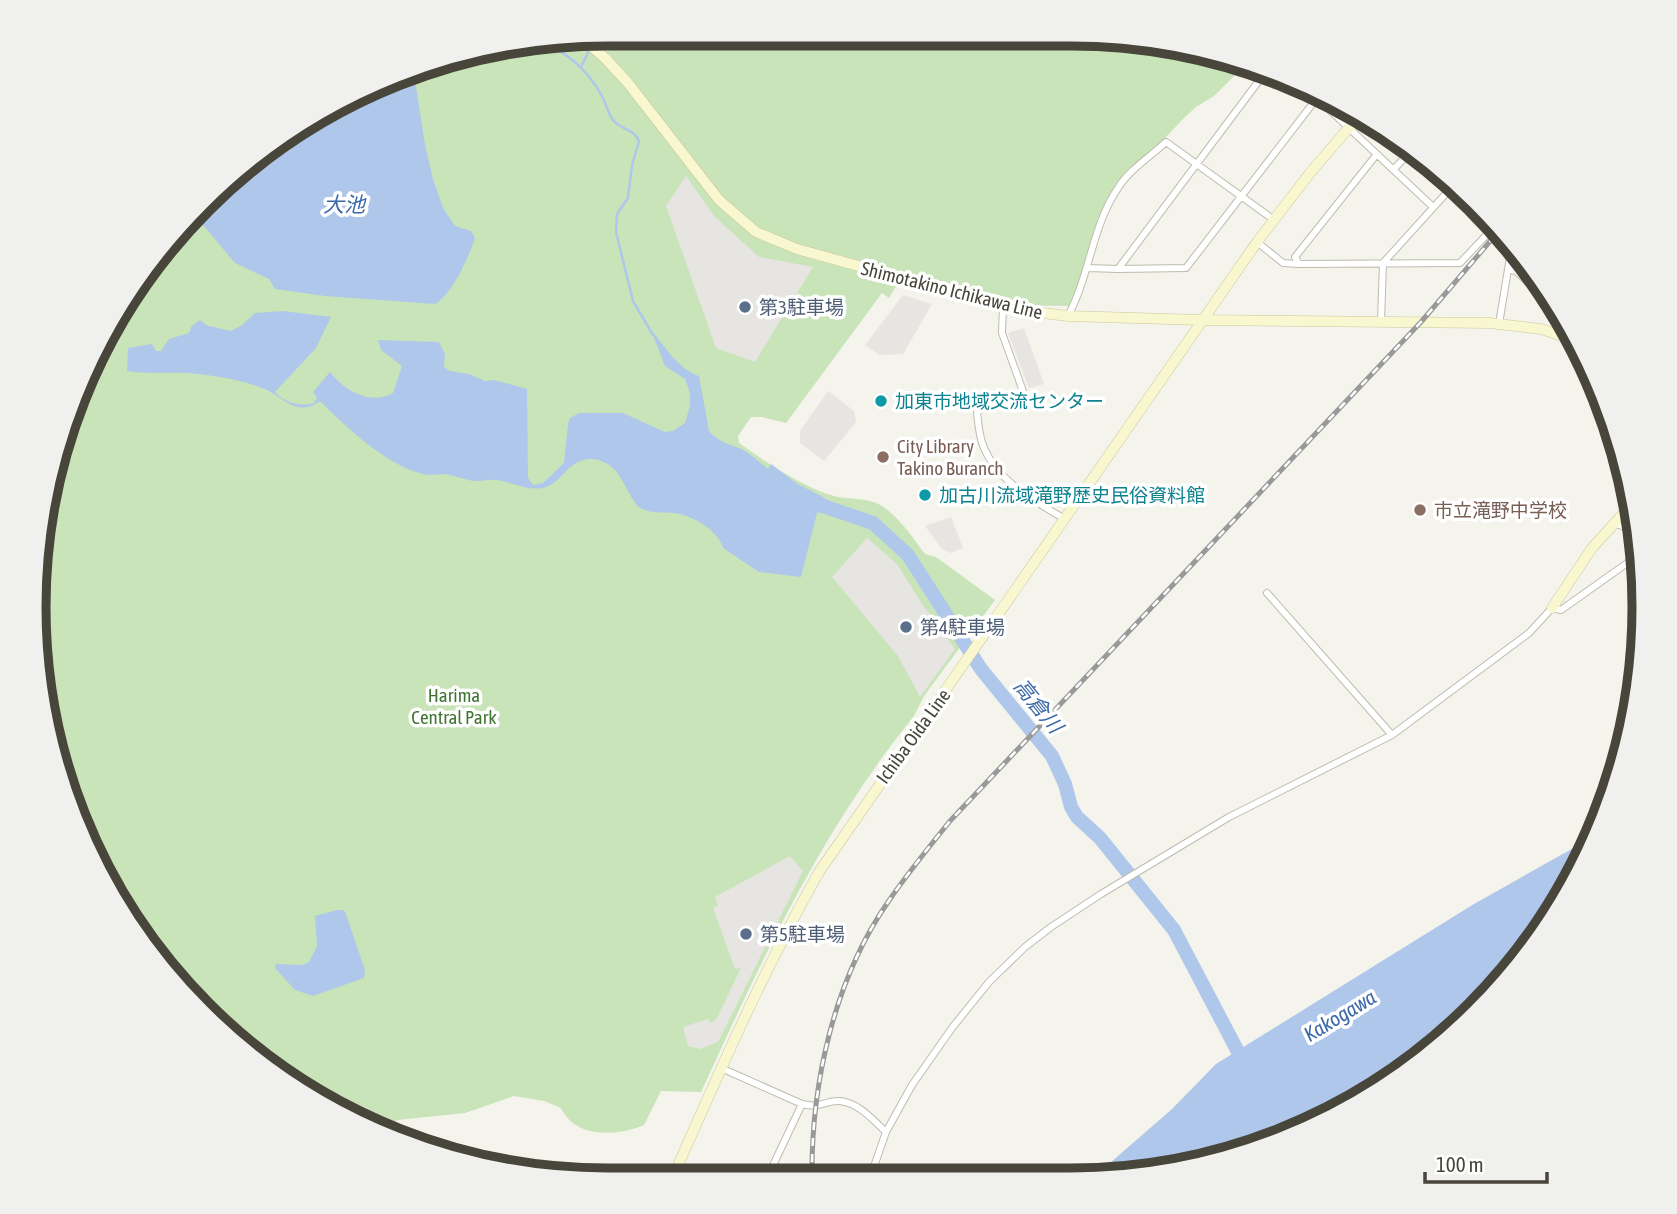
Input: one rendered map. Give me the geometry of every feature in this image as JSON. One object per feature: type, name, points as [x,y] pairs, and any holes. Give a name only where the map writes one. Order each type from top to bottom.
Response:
[{"type":"main road","name":"Shimotakino Ichikawa Line","points":[[592,46],[628,83],[719,200],[756,232],[825,259],[1003,306],[1068,316],[1499,324],[1541,329],[1561,336]]},
{"type":"main road","points":[[1201,320],[1274,220],[1354,123]]},
{"type":"main road","name":"Ichiba Oida Line","points":[[677,1168],[792,917],[819,872],[1201,320]]},
{"type":"main road","points":[[1552,608],[1592,548],[1624,512]]},
{"type":"street","points":[[1118,269],[1260,79]]},
{"type":"street","points":[[1088,268],[1186,268],[1314,101]]},
{"type":"street","points":[[1325,107],[1433,207]]},
{"type":"street","points":[[1068,316],[1080,294],[1099,228],[1119,186],[1166,142],[1274,220]]},
{"type":"street","points":[[1299,264],[1295,257],[1377,154]]},
{"type":"street","points":[[1394,169],[1405,157]]},
{"type":"street","points":[[1381,321],[1383,263],[1447,192]]},
{"type":"street","points":[[1257,242],[1283,262],[1299,264],[1461,263],[1488,233]]},
{"type":"street","points":[[1499,324],[1510,259]]},
{"type":"street","points":[[1508,269],[1516,271],[1527,281]]},
{"type":"street","points":[[1003,306],[1002,333],[1023,391],[1020,398],[977,411],[984,448],[999,470],[1015,486],[1041,506],[1065,519]]},
{"type":"street","points":[[1613,523],[1626,528]]},
{"type":"street","points":[[873,1168],[886,1132],[912,1085],[981,991],[1025,947],[1101,894],[1229,817],[1392,735],[1529,633],[1552,608],[1561,610],[1629,562]]},
{"type":"street","points":[[1267,593],[1392,735]]},
{"type":"street","points":[[721,1068],[802,1104],[816,1107],[840,1101],[858,1107],[886,1132]]},
{"type":"street","points":[[772,1168],[802,1104]]},
{"type":"green space","name":"Harima Central Park","points":[[607,46],[1070,46],[1143,50],[1180,56],[1238,72],[1214,96],[1184,118],[1119,186],[1099,228],[1080,294],[1069,306],[1021,304],[999,300],[944,282],[916,277],[901,278],[889,298],[882,293],[786,423],[751,417],[738,436],[739,443],[810,487],[834,496],[871,501],[882,506],[900,522],[925,554],[936,557],[995,600],[924,696],[914,716],[850,804],[822,850],[771,945],[701,1092],[661,1091],[644,1125],[621,1132],[586,1130],[567,1118],[561,1108],[544,1101],[514,1096],[465,1113],[397,1120],[393,1126],[359,1111],[295,1074],[237,1029],[185,977],[140,919],[103,855],[75,787],[65,752],[56,717],[47,644],[47,570],[56,497],[75,427],[103,359],[140,295],[162,265],[210,210],[237,185],[295,140],[359,103],[392,88],[427,75],[497,56],[534,50]]},
{"type":"shaded area","name":"第3駐車場","points":[[686,176],[714,216],[759,257],[813,267],[755,362],[716,348],[666,206]]},
{"type":"shaded area","points":[[903,295],[932,304],[903,354],[880,355],[865,345]]},
{"type":"shaded area","points":[[1024,328],[1044,384],[1029,388],[1008,333]]},
{"type":"shaded area","points":[[828,391],[854,411],[856,422],[824,461],[800,443],[800,431]]},
{"type":"shaded area","points":[[951,517],[963,548],[950,553],[942,549],[925,526]]},
{"type":"shaded area","name":"第4駐車場","points":[[867,538],[897,564],[955,649],[920,697],[898,656],[832,577]]},
{"type":"shaded area","name":"第5駐車場","points":[[790,856],[803,871],[718,1042],[700,1049],[688,1046],[683,1027],[708,1019],[710,1023],[716,1020],[741,968],[735,969],[713,908],[718,906],[715,897]]},
{"type":"water","name":"大池","points":[[415,79],[425,145],[443,208],[455,226],[471,231],[475,238],[448,292],[435,304],[325,296],[275,289],[269,279],[235,263],[200,221],[210,210],[237,185],[295,140],[359,103]]},
{"type":"water","points":[[283,311],[331,317],[316,348],[275,392],[293,403],[314,403],[317,398],[313,392],[330,372],[350,390],[367,397],[384,397],[393,393],[402,366],[381,350],[378,340],[439,342],[445,354],[444,367],[450,371],[527,389],[528,478],[533,485],[543,483],[564,463],[568,424],[570,418],[579,413],[623,413],[665,432],[673,431],[685,423],[690,406],[690,393],[685,379],[665,366],[651,330],[678,363],[699,376],[709,431],[712,434],[746,452],[768,469],[771,464],[796,483],[825,498],[822,509],[783,485],[818,509],[801,577],[759,572],[723,548],[716,535],[696,520],[681,514],[642,509],[618,474],[603,461],[583,460],[550,486],[537,489],[496,480],[475,481],[444,474],[425,475],[381,454],[320,401],[304,408],[296,407],[269,391],[235,380],[187,373],[127,371],[128,348],[152,344],[156,351],[161,351],[169,339],[189,333],[191,327],[200,320],[206,325],[230,331],[241,326],[255,313]]},
{"type":"water","name":"Kakogawa","points":[[1578,845],[1537,919],[1492,977],[1440,1029],[1382,1074],[1318,1111],[1250,1139],[1180,1158],[1105,1167],[1172,1109],[1216,1064],[1474,904]]},
{"type":"water","points":[[344,910],[347,917],[365,970],[364,978],[313,996],[295,990],[275,968],[276,964],[302,965],[309,962],[317,946],[315,916]]},
{"type":"waterway","points":[[553,48],[565,54],[582,69],[596,87],[612,118],[639,141],[632,165],[628,198],[617,214],[616,232],[633,301],[653,335]]},
{"type":"waterway","points":[[581,67],[590,48]]},
{"type":"waterway","name":"高倉川","points":[[794,501],[823,506],[873,523],[908,555],[981,669],[1052,756],[1077,817],[1100,838],[1174,930],[1245,1065]]},
{"type":"railway","points":[[812,1168],[821,1070],[840,999],[869,932],[903,881],[950,821],[1421,322],[1493,238]]},
{"type":"place","name":"第3駐車場","points":[[745,307]]},
{"type":"place","name":"加東市地域交流センター","points":[[881,401]]},
{"type":"place","name":"City Library Takino Buranch","points":[[883,457]]},
{"type":"place","name":"加古川流域滝野歴史民俗資料館","points":[[925,495]]},
{"type":"place","name":"市立滝野中学校","points":[[1420,510]]},
{"type":"place","name":"第4駐車場","points":[[906,627]]},
{"type":"place","name":"第5駐車場","points":[[746,934]]}]
